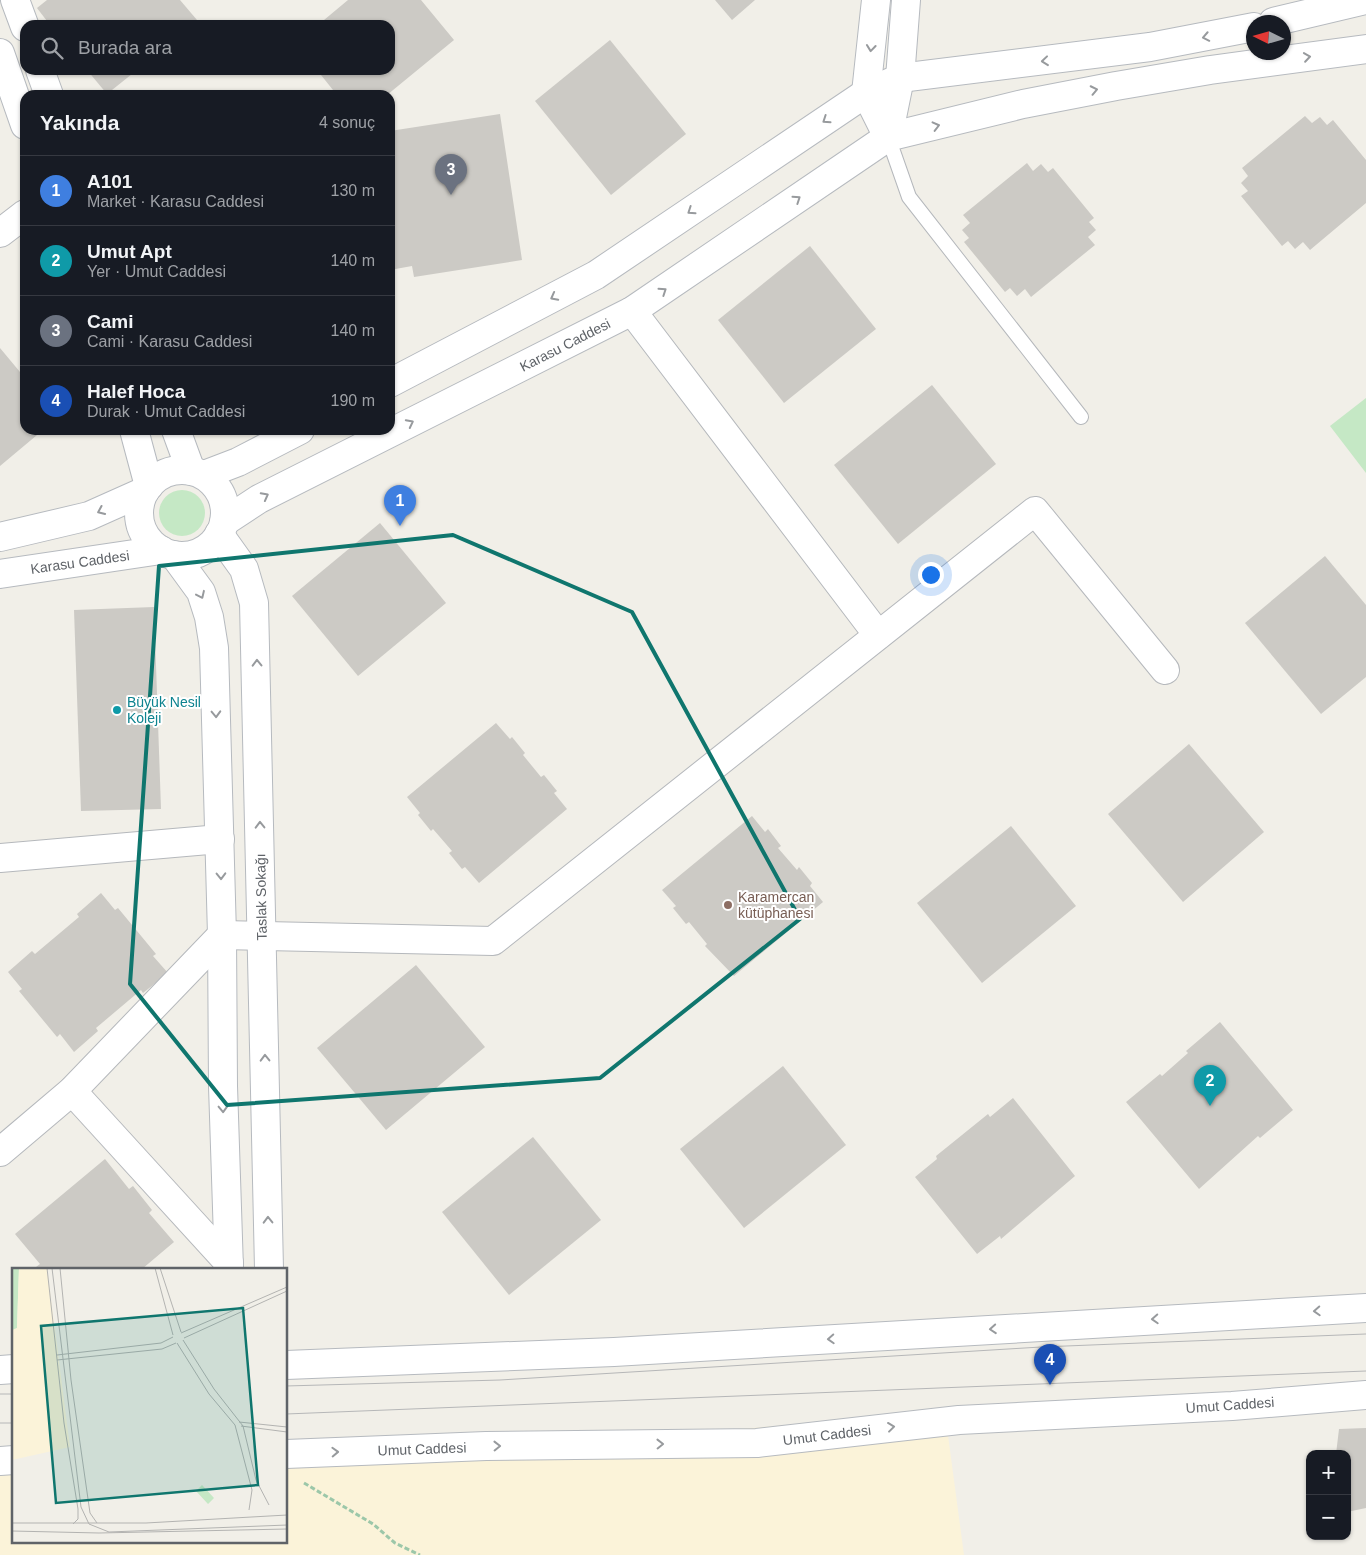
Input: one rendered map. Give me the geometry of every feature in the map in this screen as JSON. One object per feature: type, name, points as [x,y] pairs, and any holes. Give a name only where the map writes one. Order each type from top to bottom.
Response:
[{"type":"street","points":[[15,0],[22,20]]},
{"type":"street","points":[[876,0],[866,93],[888,137]]},
{"type":"street","points":[[888,137],[900,78],[906,0]]},
{"type":"street","points":[[1291,18],[1365,0]]},
{"type":"street","points":[[395,380],[596,275],[866,93],[900,78],[1150,47],[1246,29]]},
{"type":"street","points":[[888,137],[1023,104],[1116,86],[1220,69],[1366,49]]},
{"type":"street","points":[[0,52],[20,110]]},
{"type":"street","points":[[42,75],[47,90]]},
{"type":"street","name":"Karasu Caddesi","points":[[395,431],[632,312],[888,137]]},
{"type":"street","points":[[0,233],[20,218]]},
{"type":"street","points":[[632,312],[878,635]]},
{"type":"street","points":[[135,435],[147,488],[140,504],[143,530],[151,542],[167,552],[201,592],[210,618],[214,648],[222,935],[223,1086],[229,1266]]},
{"type":"street","points":[[167,552],[187,555],[200,552],[211,545],[222,528],[225,508],[222,495],[215,484],[198,473],[179,435]]},
{"type":"street","points":[[0,537],[90,516],[147,488],[165,474],[178,470],[198,473],[238,462],[290,435]]},
{"type":"street","name":"Karasu Caddesi","points":[[222,528],[259,499],[387,435]]},
{"type":"street","points":[[0,1152],[72,1091],[222,935],[493,941],[1034,511],[1165,670]]},
{"type":"street","name":"Taslak Sokağı","points":[[222,528],[244,568],[254,603],[269,1268]]},
{"type":"street","name":"Karasu Caddesi","points":[[0,574],[167,552]]},
{"type":"street","points":[[0,858],[220,839]]},
{"type":"street","points":[[72,1091],[229,1266]]},
{"type":"street","points":[[288,1365],[614,1352],[1366,1308]]},
{"type":"street","name":"Umut Caddesi","points":[[288,1454],[486,1446],[757,1443],[959,1420],[1232,1406],[1366,1395]]},
{"type":"lane","points":[[888,137],[909,197],[1081,418]]},
{"type":"path","points":[[302,1481],[373,1524],[395,1543],[420,1555]]},
{"type":"highlighted area","points":[[453,535],[632,612],[800,919],[600,1078],[227,1105],[130,984],[159,566]]},
{"type":"green space","points":[[1366,398],[1366,473],[1330,426]]},
{"type":"green space","points":[[177,490],[187,490],[199,496],[204,504],[204,522],[199,530],[191,535],[177,536],[169,533],[162,526],[159,518],[159,508],[162,500],[169,493]]},
{"type":"sand","points":[[945,1413],[964,1555],[0,1555],[0,1465],[12,1464],[12,1542],[288,1542],[288,1453],[530,1445]]},
{"type":"building","points":[[47,0],[180,0],[197,20],[46,20],[37,8]]},
{"type":"building","points":[[348,0],[421,0],[454,40],[393,90],[333,90],[321,75],[395,75],[395,20],[324,20]]},
{"type":"building","points":[[715,0],[755,0],[732,20]]},
{"type":"building","points":[[610,40],[686,134],[611,195],[535,101]]},
{"type":"building","points":[[91,75],[131,75],[112,90],[104,90]]},
{"type":"building","points":[[500,114],[522,260],[414,277],[412,266],[395,269],[395,130]]},
{"type":"building","points":[[1305,116],[1312,123],[1320,117],[1327,125],[1333,120],[1366,160],[1366,203],[1310,250],[1303,242],[1295,249],[1288,241],[1282,246],[1241,196],[1248,191],[1241,183],[1248,176],[1242,168]]},
{"type":"building","points":[[1027,163],[1033,171],[1041,164],[1048,172],[1053,168],[1094,218],[1089,222],[1096,230],[1088,237],[1095,245],[1031,297],[1025,289],[1017,296],[1010,288],[1005,292],[964,242],[969,238],[962,230],[970,223],[963,215]]},
{"type":"building","points":[[810,246],[876,329],[784,403],[718,320]]},
{"type":"building","points":[[0,348],[20,372],[20,435],[37,435],[0,466]]},
{"type":"building","points":[[932,385],[996,464],[898,544],[834,465]]},
{"type":"building","points":[[380,523],[446,603],[358,676],[292,596]]},
{"type":"building","points":[[1325,556],[1366,605],[1366,677],[1321,714],[1245,623]]},
{"type":"building","name":"Büyük Nesil Koleji","points":[[154,607],[161,809],[81,811],[74,610]]},
{"type":"building","points":[[496,723],[510,739],[512,737],[525,753],[523,755],[541,777],[544,775],[557,791],[554,793],[567,809],[479,883],[465,867],[462,869],[449,853],[452,851],[433,829],[431,831],[407,797]]},
{"type":"building","points":[[1189,744],[1264,832],[1183,902],[1108,814]]},
{"type":"building","points":[[752,816],[765,832],[768,829],[781,846],[778,848],[797,870],[799,867],[812,883],[810,886],[823,902],[734,976],[705,946],[707,944],[689,922],[686,924],[673,908],[676,906],[662,890]]},
{"type":"building","points":[[1011,826],[1076,906],[982,983],[917,903]]},
{"type":"building","points":[[101,893],[115,910],[118,908],[156,954],[153,956],[168,973],[143,993],[141,990],[96,1028],[98,1031],[74,1052],[60,1034],[57,1037],[19,991],[22,989],[8,972],[32,951],[35,954],[79,917],[77,914]]},
{"type":"building","points":[[416,965],[485,1047],[386,1130],[317,1048]]},
{"type":"building","points":[[1220,1022],[1293,1110],[1260,1138],[1258,1136],[1199,1189],[1126,1102],[1160,1074],[1162,1076],[1188,1053],[1186,1051]]},
{"type":"building","points":[[783,1066],[846,1145],[744,1228],[680,1149]]},
{"type":"building","points":[[1013,1098],[1075,1176],[1001,1239],[1000,1236],[977,1254],[915,1177],[937,1159],[936,1156],[988,1114],[990,1117]]},
{"type":"building","points":[[533,1137],[601,1220],[509,1295],[442,1212]]},
{"type":"building","points":[[105,1159],[129,1189],[133,1186],[152,1210],[149,1213],[174,1242],[143,1268],[37,1268],[40,1264],[15,1234]]},
{"type":"building","points":[[1366,1428],[1366,1508],[1351,1511],[1351,1450],[1336,1450],[1339,1429]]},
{"type":"tram line","points":[[288,1386],[500,1380],[1041,1347],[1366,1334]]},
{"type":"tram line","points":[[288,1414],[1366,1371]]},
{"type":"tram line","points":[[0,1394],[12,1394]]},
{"type":"tram line","points":[[0,1423],[12,1423]]},
{"type":"place","name":"Cami","points":[[451,195]]},
{"type":"place","name":"A101","points":[[400,526]]},
{"type":"place","name":"Büyük Nesil Koleji","points":[[117,710]]},
{"type":"place","name":"Karamercan kütüphanesi","points":[[728,905]]},
{"type":"place","name":"Umut Apt","points":[[1210,1106]]},
{"type":"place","name":"Halef Hoca","points":[[1050,1385]]}]
